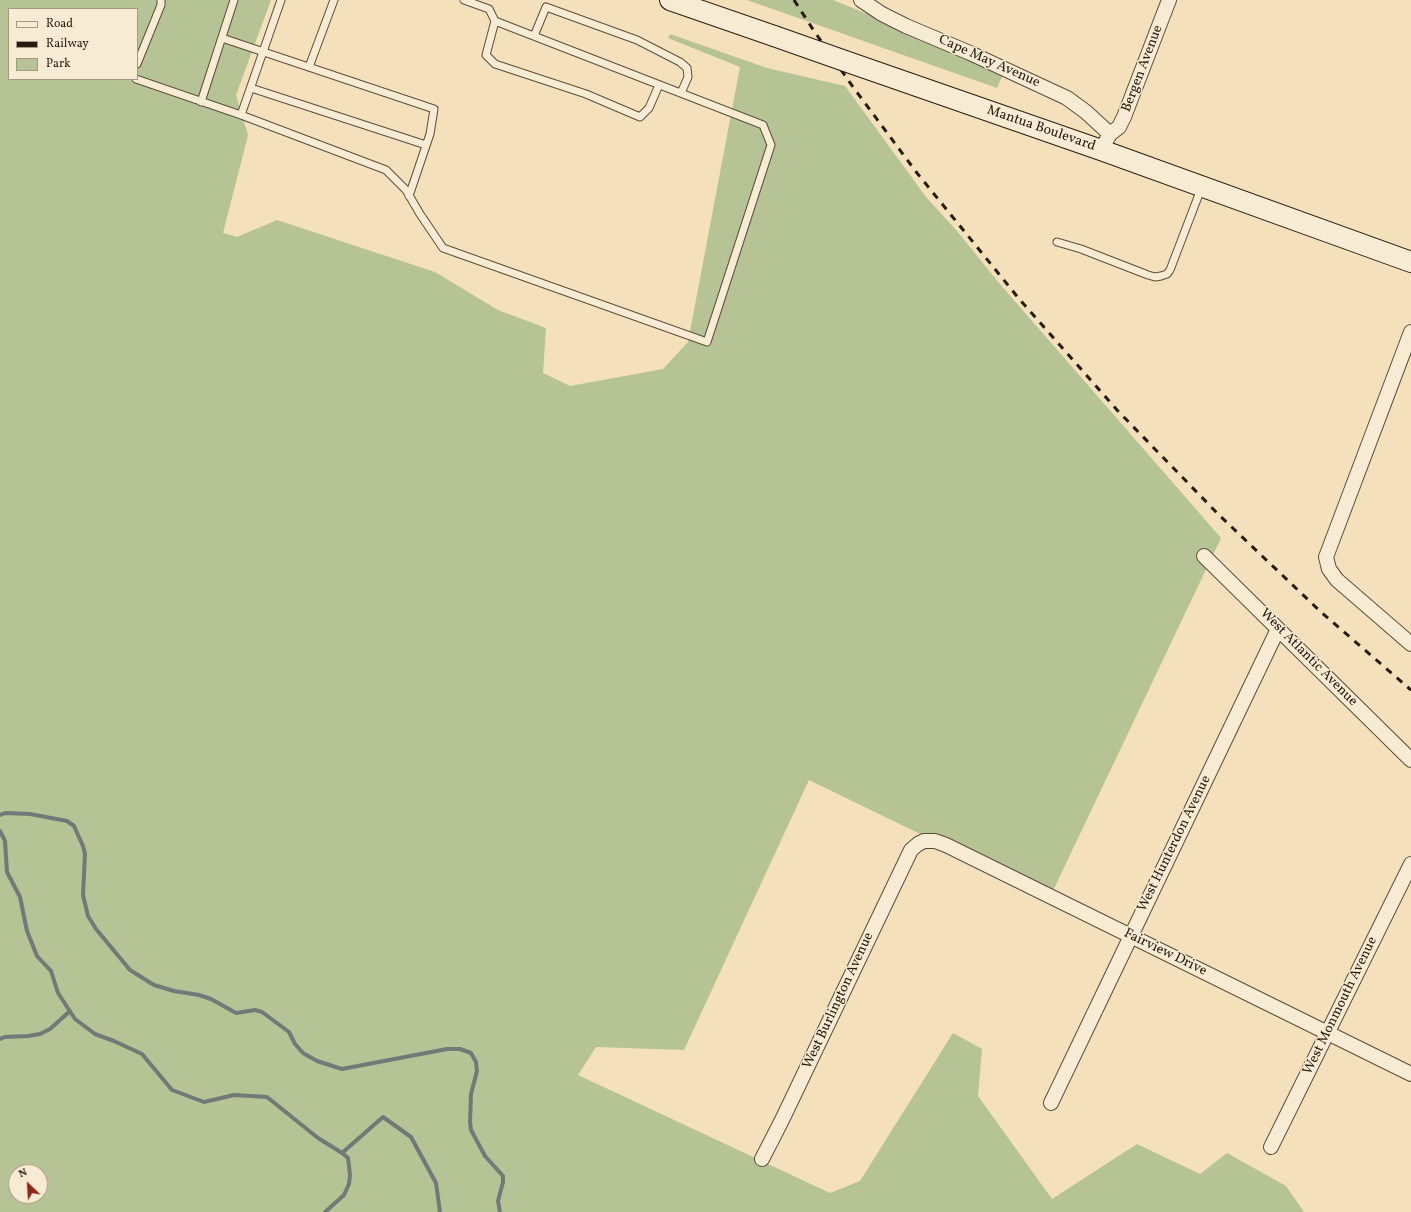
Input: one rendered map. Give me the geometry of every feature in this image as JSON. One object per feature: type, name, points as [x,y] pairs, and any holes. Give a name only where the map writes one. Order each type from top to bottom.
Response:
[{"type":"main road","name":"Mantua Boulevard","points":[[670,0],[845,61],[1106,142],[1202,186],[1411,262]]},
{"type":"street","name":"Bergen Avenue","points":[[1106,142],[1124,117],[1169,0]]},
{"type":"street","name":"Cape May Avenue","points":[[869,2],[882,14],[906,26],[970,53],[1067,98],[1086,112],[1106,142]]},
{"type":"street","points":[[1411,332],[1326,557],[1329,569],[1337,580],[1411,644]]},
{"type":"street","name":"West Atlantic Avenue","points":[[1204,556],[1411,760]]},
{"type":"street","name":"West Hunterdon Avenue","points":[[1051,1103],[1278,629]]},
{"type":"street","name":"Fairview Drive","points":[[918,844],[924,841],[935,841],[946,845],[1411,1074]]},
{"type":"street","name":"West Burlington Avenue","points":[[762,1159],[908,856],[911,850],[918,844]]},
{"type":"street","name":"West Monmouth Avenue","points":[[1271,1148],[1411,864]]},
{"type":"lane","points":[[138,62],[161,5],[161,0]]},
{"type":"lane","points":[[201,102],[234,0]]},
{"type":"lane","points":[[241,116],[281,0]]},
{"type":"lane","points":[[309,67],[334,0]]},
{"type":"lane","points":[[138,80],[386,170],[406,190],[443,248],[707,342],[771,145],[763,125],[495,21],[489,10],[464,0]]},
{"type":"lane","points":[[534,36],[546,7],[636,40],[680,62],[687,68],[688,76],[681,93]]},
{"type":"lane","points":[[495,21],[486,55],[495,64],[586,94],[640,117],[649,108],[659,85]]},
{"type":"lane","points":[[222,38],[434,109],[430,134],[409,196]]},
{"type":"lane","points":[[251,88],[426,145]]},
{"type":"lane","points":[[1057,242],[1155,277],[1167,274],[1170,270],[1202,186]]},
{"type":"green space","points":[[0,0],[271,0],[236,95],[248,135],[223,233],[237,237],[277,220],[435,272],[498,310],[546,328],[543,373],[570,386],[663,369],[688,342],[740,67],[668,38],[670,34],[767,68],[845,86],[926,197],[1221,538],[1050,897],[809,780],[684,1050],[596,1047],[578,1075],[830,1193],[860,1181],[953,1033],[982,1049],[978,1096],[1052,1199],[1137,1144],[1200,1174],[1227,1153],[1286,1186],[1304,1212],[0,1212]]},
{"type":"green space","points":[[747,0],[833,0],[1005,70],[997,88]]},
{"type":"waterway","points":[[0,815],[5,813],[30,814],[67,821],[74,826],[85,854],[83,895],[88,916],[96,929],[130,970],[154,985],[211,999],[236,1013],[255,1010],[262,1012],[289,1032],[295,1044],[303,1053],[317,1061],[342,1069],[447,1049],[460,1049],[471,1053],[476,1062],[477,1071],[471,1094],[471,1130],[485,1156],[503,1176],[498,1201],[500,1212]]},
{"type":"waterway","points":[[0,831],[5,841],[7,872],[20,897],[27,931],[37,956],[51,971],[58,993],[75,1019],[95,1034],[142,1054],[172,1090],[204,1102],[234,1095],[267,1097],[318,1138],[342,1153],[383,1117],[411,1137],[436,1183],[440,1212]]},
{"type":"waterway","points":[[0,1039],[5,1037],[40,1034],[50,1029],[70,1011]]},
{"type":"waterway","points":[[325,1212],[344,1195],[349,1184],[350,1175],[348,1158],[342,1153]]},
{"type":"railway","points":[[794,0],[853,87],[917,173],[1020,300],[1117,410],[1219,515],[1321,612],[1411,690]]}]
